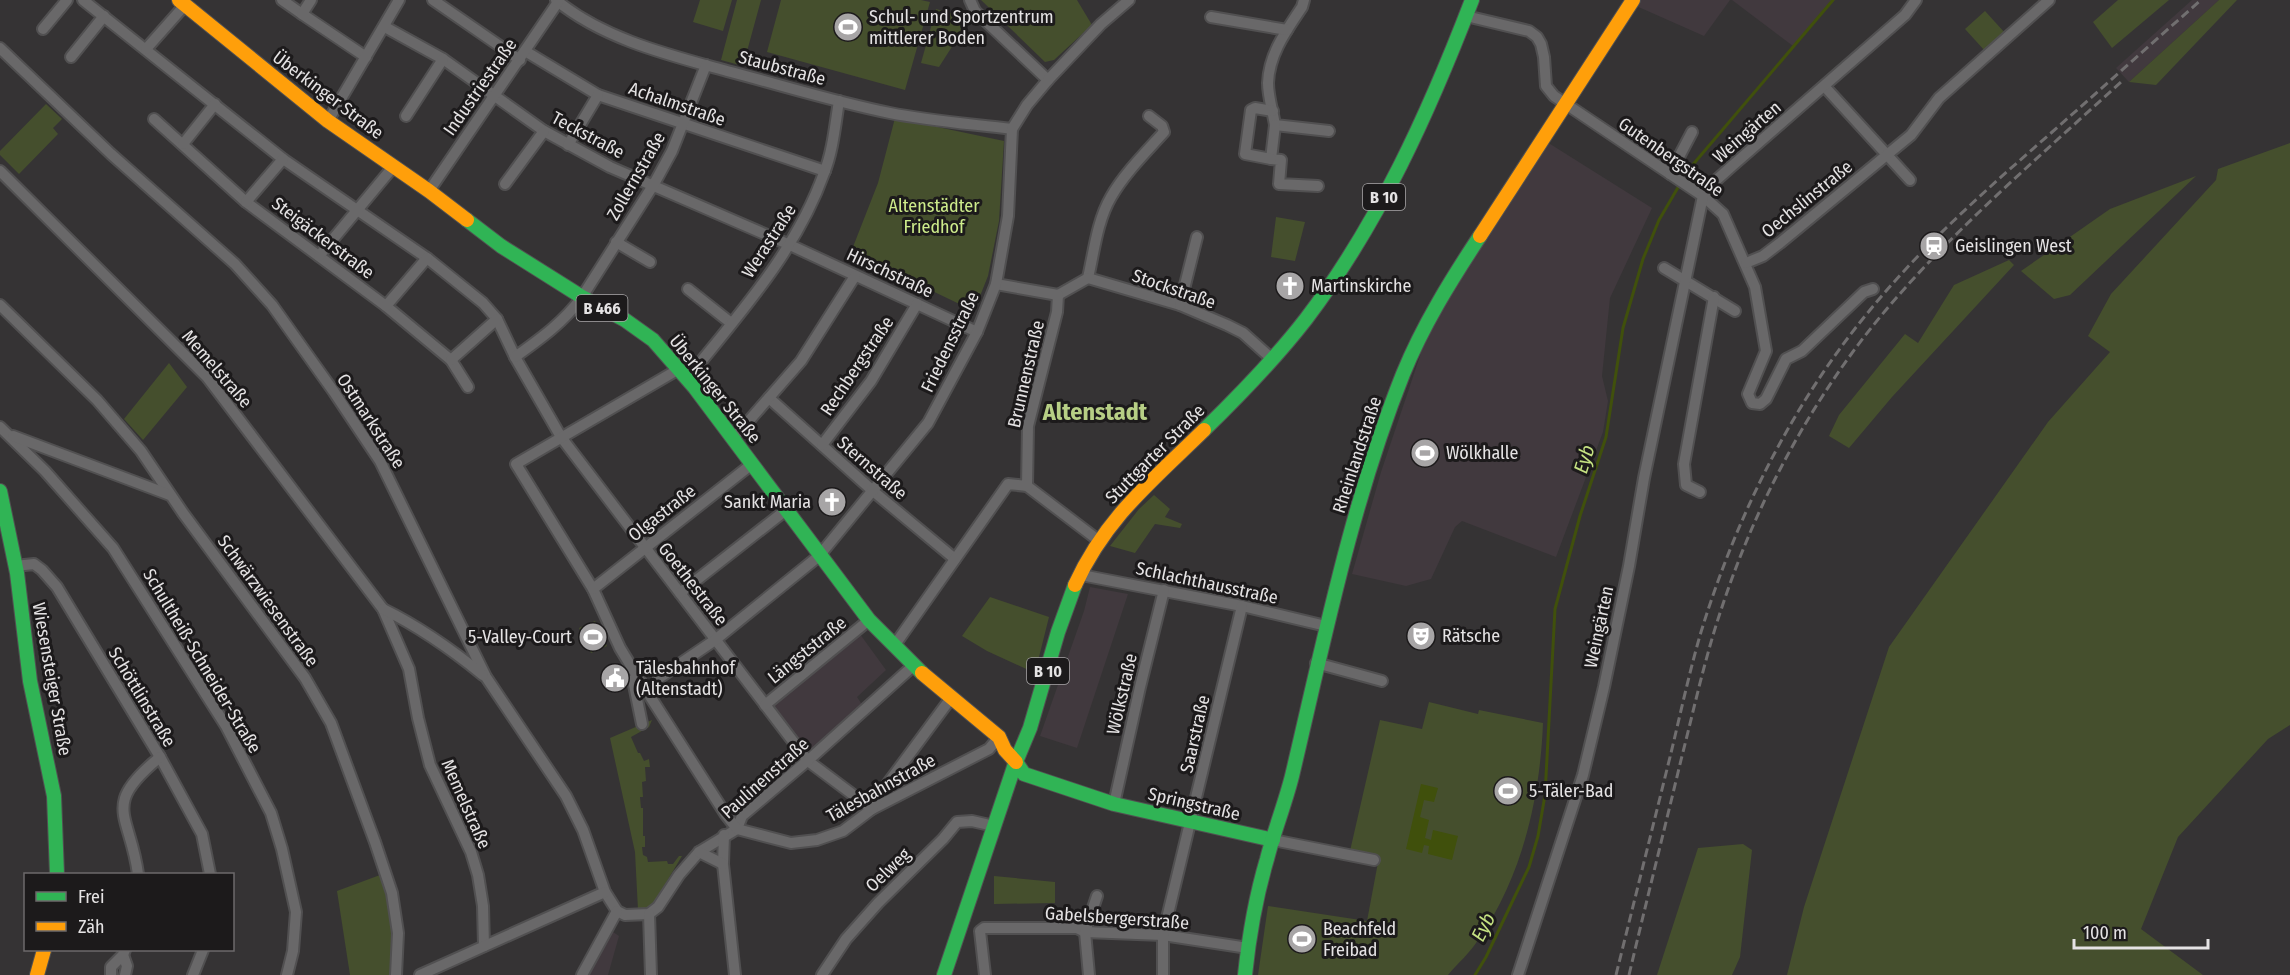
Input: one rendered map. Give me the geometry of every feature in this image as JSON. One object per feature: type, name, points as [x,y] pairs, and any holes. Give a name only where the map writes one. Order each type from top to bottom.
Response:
[{"type":"main road","name":"Stuttgarter Straße","points":[[944,975],[1029,730],[1064,615],[1080,575],[1098,540],[1130,502],[1215,420],[1272,359],[1316,306],[1373,220],[1429,104],[1472,0]]},
{"type":"main road","name":"Rheinlandstraße","points":[[1245,975],[1248,948],[1266,861],[1291,779],[1316,663],[1365,484],[1390,410],[1417,344],[1456,272],[1633,0]]},
{"type":"main road","name":"Überkinger Straße","points":[[182,3],[328,121],[429,191],[501,246],[582,297],[639,329],[653,340],[683,374],[869,620],[913,666],[999,737],[1005,750],[1016,762]]},
{"type":"main road","name":"Wiesensteiger Straße","points":[[0,491],[15,566],[30,681],[54,796],[57,873]]},
{"type":"main road","name":"Springstraße","points":[[1016,762],[1024,774],[1114,804],[1273,840]]},
{"type":"main road","points":[[38,975],[44,951]]},
{"type":"street","points":[[43,29],[67,0]]},
{"type":"street","name":"Goethestraße","points":[[83,0],[283,159],[427,258],[483,303],[497,320],[515,357],[561,437],[808,761],[872,809]]},
{"type":"street","points":[[282,0],[366,57]]},
{"type":"street","points":[[302,14],[311,0]]},
{"type":"street","points":[[328,121],[399,0]]},
{"type":"street","name":"Achalmstraße","points":[[434,0],[523,55],[598,95],[825,171]]},
{"type":"street","points":[[970,0],[975,11],[1048,80]]},
{"type":"street","name":"Friedensstraße","points":[[658,678],[716,640],[819,556],[928,423],[977,332],[996,284],[1008,216],[1012,129],[1027,105],[1048,80],[1101,24],[1129,0]]},
{"type":"street","points":[[1271,159],[1275,125],[1268,85],[1271,62],[1276,48],[1304,0]]},
{"type":"street","name":"Weingärten","points":[[1518,975],[1583,775],[1604,687],[1629,566],[1644,477],[1686,280],[1699,194],[1825,87],[1905,15],[1917,0]]},
{"type":"street","name":"Oechslinstraße","points":[[1746,263],[1762,256],[1780,243],[1911,135],[1939,98],[2049,0]]},
{"type":"street","name":"Industriestraße","points":[[429,191],[523,55],[557,1]]},
{"type":"street","name":"Staubstraße","points":[[557,1],[596,27],[705,65],[892,113],[1012,129]]},
{"type":"street","points":[[146,49],[182,3]]},
{"type":"street","points":[[71,57],[104,16]]},
{"type":"street","name":"Gutenbergstraße","points":[[1466,16],[1529,31],[1537,37],[1544,57],[1546,86],[1554,96],[1699,194],[1723,214],[1755,287],[1767,351],[1748,394],[1752,403],[1760,404],[1766,399],[1786,359],[1802,351],[1864,292],[1873,289]]},
{"type":"street","points":[[1211,17],[1287,30]]},
{"type":"street","name":"Teckstraße","points":[[385,27],[443,59],[544,131],[568,145],[610,167],[654,184],[790,245]]},
{"type":"street","name":"Ostmarkstraße","points":[[0,48],[111,154],[235,264],[272,305],[380,460],[486,677],[566,796],[583,830],[605,892]]},
{"type":"street","points":[[406,116],[443,59]]},
{"type":"street","name":"Zollernstraße","points":[[515,357],[549,333],[572,311],[582,297],[654,184],[682,125],[705,65]]},
{"type":"street","points":[[1825,87],[1910,180]]},
{"type":"street","points":[[568,145],[598,95]]},
{"type":"street","name":"Werastraße","points":[[593,589],[516,464],[561,437],[683,374],[731,323],[790,245],[810,207],[825,171],[839,101]]},
{"type":"street","points":[[183,144],[215,105]]},
{"type":"street","points":[[1273,111],[1254,108],[1251,110],[1245,154],[1281,160],[1278,184],[1318,186]]},
{"type":"street","points":[[996,284],[1058,295],[1088,279],[1099,228],[1110,198],[1141,157],[1164,132],[1162,126],[1149,116]]},
{"type":"street","name":"Steigäckerstraße","points":[[154,119],[246,202],[386,306],[451,360],[468,387]]},
{"type":"street","points":[[1275,125],[1329,130]]},
{"type":"street","points":[[505,184],[544,131]]},
{"type":"street","points":[[1672,176],[1692,132]]},
{"type":"street","points":[[246,202],[283,159]]},
{"type":"street","points":[[319,256],[393,167]]},
{"type":"street","name":"Memelstraße","points":[[0,171],[207,377],[383,609],[409,669],[430,765],[471,852],[478,874],[483,906],[484,946]]},
{"type":"street","points":[[1180,306],[1197,237]]},
{"type":"street","points":[[616,242],[650,262]]},
{"type":"street","name":"Hirschstraße","points":[[790,245],[977,332]]},
{"type":"street","points":[[386,306],[427,258]]},
{"type":"street","points":[[1664,268],[1735,311]]},
{"type":"street","points":[[733,439],[806,352],[855,276]]},
{"type":"street","name":"Stockstraße","points":[[1088,279],[1180,306],[1243,333],[1272,359]]},
{"type":"street","points":[[688,289],[731,323]]},
{"type":"street","name":"Brunnenstraße","points":[[1027,486],[1028,426],[1057,312],[1058,295]]},
{"type":"street","points":[[1700,492],[1686,485],[1684,464],[1714,297]]},
{"type":"street","name":"Rechbergstraße","points":[[822,446],[871,381],[917,304]]},
{"type":"street","name":"Schwärzwiesenstraße","points":[[0,305],[97,400],[141,451],[189,522],[299,669],[331,723],[392,892],[398,933],[396,975]]},
{"type":"street","points":[[451,360],[497,320]]},
{"type":"street","name":"Sternstraße","points":[[769,398],[873,491],[955,559]]},
{"type":"street","name":"Schultheiß-Schneider-Straße","points":[[0,426],[45,471],[113,548],[226,726],[271,813],[288,876],[296,912],[293,951],[287,975]]},
{"type":"street","name":"Schultheiß-Schneider-Straße","points":[[10,435],[172,496]]},
{"type":"street","name":"Olgastraße","points":[[593,589],[752,464]]},
{"type":"street","points":[[894,646],[1008,484],[1027,486],[1098,540]]},
{"type":"street","points":[[680,593],[786,510]]},
{"type":"street","name":"Schöttlinstraße","points":[[15,566],[34,564],[57,587],[160,757],[202,834],[210,873]]},
{"type":"street","name":"Schlachthausstraße","points":[[1080,575],[1242,606],[1326,626]]},
{"type":"street","points":[[593,589],[620,648],[737,829]]},
{"type":"street","name":"Wölkstraße","points":[[1114,804],[1164,590]]},
{"type":"street","name":"Saarstraße","points":[[1163,975],[1163,935],[1242,606]]},
{"type":"street","name":"Memelstraße","points":[[383,609],[416,626],[452,650],[486,677]]},
{"type":"street","name":"Längststraße","points":[[765,705],[869,620]]},
{"type":"street","points":[[1316,663],[1382,681]]},
{"type":"street","name":"Paulinenstraße","points":[[649,914],[658,907],[679,875],[699,852],[737,829],[742,816],[808,761],[913,666]]},
{"type":"street","points":[[638,676],[633,680],[642,724]]},
{"type":"street","points":[[872,809],[880,794],[951,698]]},
{"type":"street","name":"Tälesbahnstraße","points":[[737,829],[791,843],[817,840],[843,831],[872,809],[989,749],[999,737]]},
{"type":"street","points":[[138,873],[123,816],[124,796],[130,784],[160,757]]},
{"type":"street","name":"Oelweg","points":[[822,975],[846,939],[957,822],[972,821],[994,826]]},
{"type":"street","points":[[719,839],[735,975]]},
{"type":"street","name":"Springstraße","points":[[1273,840],[1374,860]]},
{"type":"street","points":[[699,852],[723,864]]},
{"type":"street","points":[[420,975],[605,892],[618,911],[625,915],[649,914],[651,975]]},
{"type":"street","points":[[1089,975],[1085,932],[1097,896]]},
{"type":"street","points":[[582,975],[618,911]]},
{"type":"street","name":"Gabelsbergerstraße","points":[[985,975],[980,931],[984,928],[1077,928],[1085,932],[1163,935],[1248,948]]},
{"type":"street","points":[[192,975],[203,951]]},
{"type":"street","points":[[111,975],[111,967],[124,952]]},
{"type":"street","points":[[124,952],[127,966],[125,975]]},
{"type":"shaded area","points":[[1631,0],[1730,0],[1704,36],[1634,5]]},
{"type":"shaded area","points":[[1732,0],[1835,0],[1793,46]]},
{"type":"shaded area","points":[[2192,0],[2219,0],[2129,82],[2116,68]]},
{"type":"shaded area","points":[[1547,142],[1652,208],[1610,298],[1602,376],[1608,401],[1603,432],[1556,557],[1462,521],[1455,527],[1431,579],[1406,586],[1352,574],[1381,472],[1422,350],[1470,263]]},
{"type":"shaded area","points":[[1090,587],[1128,594],[1077,748],[1040,736],[1084,611]]},
{"type":"shaded area","points":[[857,630],[886,670],[857,697],[865,709],[808,761],[765,705]]},
{"type":"shaded area","points":[[1421,784],[1438,788],[1434,802],[1424,800],[1420,817],[1429,820],[1425,838],[1431,840],[1433,830],[1458,836],[1452,860],[1428,854],[1429,846],[1424,845],[1422,853],[1406,849]]},
{"type":"shaded area","points":[[610,930],[619,936],[608,975],[587,975]]},
{"type":"green space","points":[[700,0],[732,0],[723,31],[693,22]]},
{"type":"green space","points":[[737,0],[761,0],[743,66],[721,60]]},
{"type":"green space","name":"Schul- und Sportzentrum mittlerer Boden","points":[[781,0],[921,0],[930,2],[905,90],[767,52]]},
{"type":"green space","points":[[981,0],[1077,0],[1092,25],[1054,60],[1045,62]]},
{"type":"green space","points":[[2118,0],[2169,0],[2112,48],[2093,22]]},
{"type":"green space","points":[[2219,0],[2237,0],[2156,85],[2129,82]]},
{"type":"green space","points":[[936,9],[966,17],[962,31],[939,67],[921,63]]},
{"type":"green space","points":[[1985,11],[2005,33],[1985,51],[1965,29]]},
{"type":"green space","points":[[46,104],[62,119],[53,128],[58,134],[19,174],[0,155],[0,151]]},
{"type":"green space","name":"Altenstädter Friedhof","points":[[895,118],[1004,141],[999,221],[988,276],[974,311],[851,252],[878,183]]},
{"type":"green space","points":[[2290,143],[2290,725],[2268,739],[2178,837],[2141,929],[2203,975],[1787,975],[1804,907],[1889,647],[2048,422],[2110,352],[2088,336],[2111,294],[2216,180],[2218,169]]},
{"type":"green space","points":[[2196,176],[2070,295],[2054,299],[2021,271],[2110,209]]},
{"type":"green space","points":[[1276,217],[1305,222],[1295,261],[1271,257]]},
{"type":"green space","points":[[2009,260],[2014,265],[1892,397],[1849,448],[1829,436],[1839,415],[1905,334],[1918,343],[1954,285]]},
{"type":"green space","points":[[169,363],[187,387],[143,440],[124,419]]},
{"type":"green space","points":[[1154,495],[1170,509],[1165,517],[1182,524],[1180,528],[1155,524],[1135,553],[1110,546],[1139,509]]},
{"type":"green space","points":[[990,597],[1049,617],[1035,673],[987,651],[962,636]]},
{"type":"green space","name":"5-Valley-Court","points":[[595,621],[607,646],[591,653],[579,628]]},
{"type":"green space","points":[[1429,702],[1478,714],[1479,710],[1543,723],[1538,780],[1526,836],[1506,890],[1475,945],[1448,975],[1258,975],[1268,906],[1367,921],[1379,857],[1350,851],[1380,720],[1422,729]]},
{"type":"green space","points":[[652,720],[649,727],[631,737],[644,761],[649,759],[650,767],[645,767],[646,781],[642,782],[643,797],[640,797],[641,808],[643,808],[643,836],[645,836],[645,847],[642,847],[643,855],[647,857],[648,862],[667,861],[668,864],[673,864],[679,856],[682,856],[652,906],[646,910],[638,910],[635,852],[610,738]]},
{"type":"green space","points":[[1743,844],[1752,850],[1740,957],[1732,975],[1657,975],[1698,848]]},
{"type":"green space","points":[[380,875],[388,901],[391,925],[392,975],[350,975],[337,891]]},
{"type":"green space","points":[[994,876],[1055,882],[1055,903],[994,904]]},
{"type":"waterway","name":"Eyb","points":[[1683,179],[1833,0]]},
{"type":"waterway","name":"Eyb","points":[[1475,975],[1529,867],[1538,836],[1545,795],[1555,609],[1580,516],[1606,437],[1623,328],[1643,259],[1659,220],[1680,184]]},
{"type":"railway","points":[[1616,975],[1701,632],[1715,588],[1750,503],[1792,422],[1842,346],[1912,262],[1980,196],[2201,0]]},
{"type":"railway","points":[[1629,975],[1695,702],[1716,626],[1749,535],[1800,432],[1841,368],[1892,302],[1987,204],[2122,81]]},
{"type":"traffic: fast","points":[[1204,430],[1231,404],[1294,334],[1357,244],[1420,125],[1472,0]]},
{"type":"traffic: fast","points":[[467,220],[501,246],[582,297],[625,320],[653,340],[695,388],[869,620],[922,673]]},
{"type":"traffic: fast","points":[[1245,975],[1259,887],[1292,776],[1327,624],[1368,473],[1403,374],[1419,338],[1480,236]]},
{"type":"traffic: fast","points":[[0,491],[17,573],[30,681],[54,796],[57,873]]},
{"type":"traffic: fast","points":[[944,975],[1015,764],[1030,728],[1058,632],[1075,585]]},
{"type":"traffic: fast","points":[[1016,762],[1024,774],[1114,804],[1273,840]]},
{"type":"traffic: slow","points":[[179,0],[328,121],[467,220]]},
{"type":"traffic: slow","points":[[1480,236],[1633,0]]},
{"type":"traffic: slow","points":[[1075,585],[1087,561],[1116,520],[1132,501],[1204,430]]},
{"type":"traffic: slow","points":[[922,673],[999,737],[1005,750],[1016,762]]},
{"type":"traffic: slow","points":[[37,975],[44,951]]},
{"type":"place","name":"Schul- und Sportzentrum mittlerer Boden","points":[[848,27]]},
{"type":"place","name":"Geislingen West","points":[[1934,246]]},
{"type":"place","name":"Martinskirche","points":[[1290,286]]},
{"type":"place","name":"Wölkhalle","points":[[1425,453]]},
{"type":"place","name":"Sankt Maria","points":[[832,502]]},
{"type":"place","name":"Rätsche","points":[[1421,636]]},
{"type":"place","name":"5-Valley-Court","points":[[593,637]]},
{"type":"place","name":"Tälesbahnhof (Altenstadt)","points":[[615,678]]},
{"type":"place","name":"5-Täler-Bad","points":[[1508,791]]},
{"type":"place","name":"Beachfeld Freibad","points":[[1302,939]]},
{"type":"district","name":"Altenstadt","points":[[1095,412]]}]
